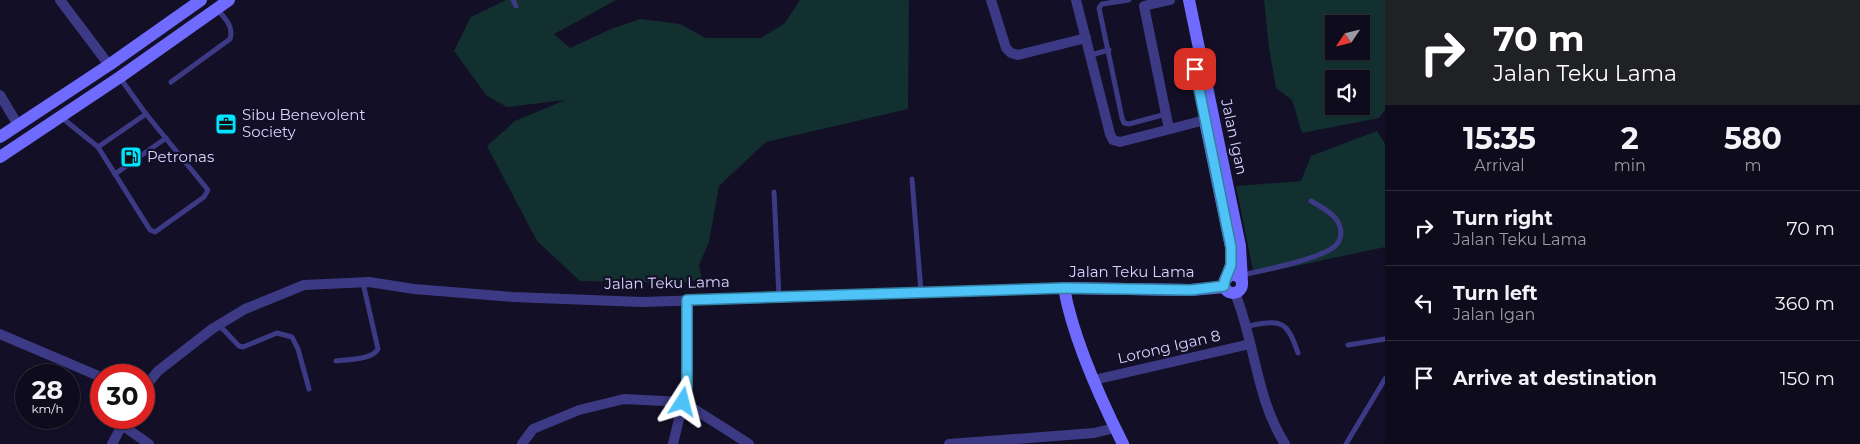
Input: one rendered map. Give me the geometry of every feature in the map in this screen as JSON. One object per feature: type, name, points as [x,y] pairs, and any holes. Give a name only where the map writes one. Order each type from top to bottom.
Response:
[{"type":"street","points":[[60,0],[109,65]]},
{"type":"street","points":[[0,137],[109,65],[201,0]]},
{"type":"street","points":[[0,158],[230,0]]},
{"type":"street","points":[[1076,0],[1110,134],[1114,140],[1120,142],[1205,120]]},
{"type":"street","points":[[1169,129],[1142,3],[1170,0]]},
{"type":"street","name":"Jalan Igan","points":[[1181,0],[1231,247],[1234,283]]},
{"type":"street","name":"Jalan Igan","points":[[1189,0],[1240,246],[1234,283]]},
{"type":"street","points":[[991,2],[1006,48],[1011,53],[1018,55],[1086,38]]},
{"type":"street","points":[[0,95],[18,124]]},
{"type":"street","name":"Jalan Teku Lama","points":[[155,375],[190,344],[244,309],[304,285],[363,283],[513,297],[642,302],[1064,288],[1191,290],[1234,283]]},
{"type":"street","points":[[1234,283],[1272,418],[1277,432],[1285,444]]},
{"type":"street","points":[[1064,288],[1068,311],[1094,380],[1124,444]]},
{"type":"street","points":[[673,444],[687,386],[687,300]]},
{"type":"street","points":[[0,334],[90,372]]},
{"type":"street","name":"Lorong Igan 8","points":[[1094,380],[1250,344]]},
{"type":"street","points":[[522,444],[533,429],[579,410],[624,399],[683,402],[749,444]]},
{"type":"street","points":[[949,444],[1094,433],[1115,428]]},
{"type":"street","points":[[112,444],[120,429]]},
{"type":"street","points":[[133,429],[149,444]]},
{"type":"lane","points":[[512,0],[516,6]]},
{"type":"lane","points":[[1129,0],[1102,4],[1099,8],[1124,123],[1129,124],[1166,114]]},
{"type":"lane","points":[[171,82],[230,39],[231,27],[217,9]]},
{"type":"lane","points":[[1091,56],[1109,50]]},
{"type":"lane","points":[[61,117],[98,147],[150,230],[155,232],[204,197],[208,190],[146,114],[120,77]]},
{"type":"lane","points":[[98,147],[146,114]]},
{"type":"lane","points":[[114,174],[166,138]]},
{"type":"lane","points":[[912,179],[921,292]]},
{"type":"lane","points":[[774,192],[779,297]]},
{"type":"lane","points":[[1234,283],[1322,254],[1336,245],[1342,233],[1338,222],[1326,210],[1311,201]]},
{"type":"lane","points":[[336,361],[370,356],[378,349],[363,283]]},
{"type":"lane","points":[[1246,326],[1272,322],[1283,324],[1292,333],[1298,353]]},
{"type":"lane","points":[[218,325],[239,346],[243,347],[278,332],[292,337],[298,349],[309,389]]},
{"type":"lane","points":[[1348,345],[1385,339]]},
{"type":"lane","points":[[1346,444],[1385,379]]},
{"type":"green space","points":[[506,0],[616,0],[554,34],[570,48],[611,29],[640,19],[680,24],[706,38],[761,38],[785,23],[800,0],[909,0],[908,109],[766,142],[719,186],[709,242],[699,265],[702,279],[681,283],[580,281],[537,241],[487,146],[515,121],[565,100],[507,107],[487,96],[454,51],[471,17]]},
{"type":"green space","points":[[1264,0],[1385,0],[1385,110],[1379,118],[1302,133],[1292,100],[1276,88],[1269,48]]},
{"type":"green space","points":[[1377,131],[1385,144],[1385,247],[1254,275],[1236,186],[1301,181],[1311,156]]},
{"type":"place","name":"Sibu Benevolent Society","points":[[226,124]]},
{"type":"place","name":"Petronas","points":[[131,157]]},
{"type":"route","points":[[683,402],[687,386],[687,300],[1064,288],[1191,290],[1224,286],[1231,265],[1231,247],[1195,69]]}]
